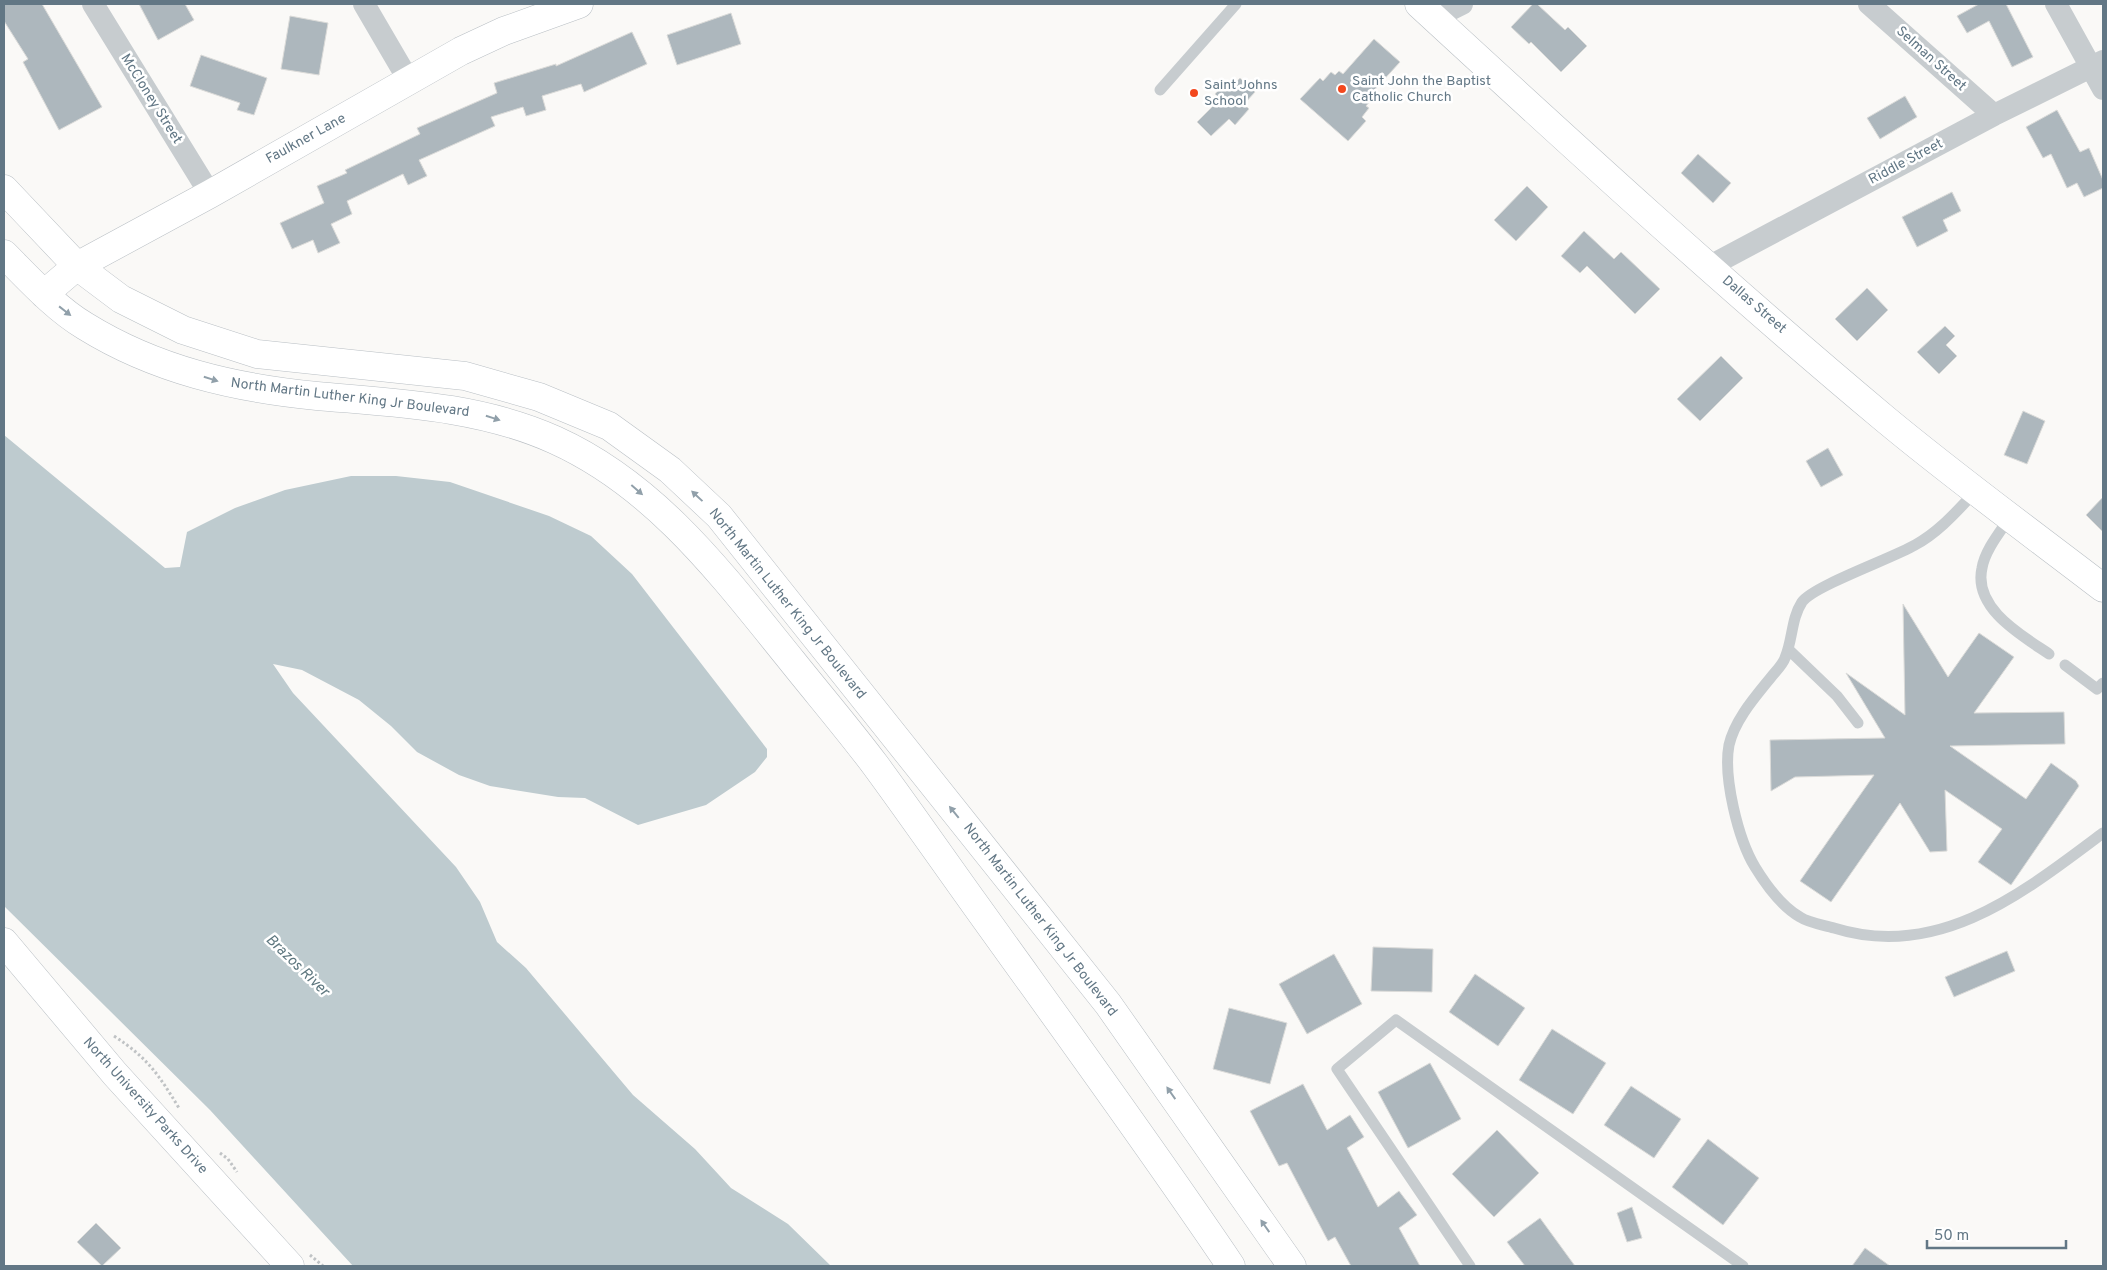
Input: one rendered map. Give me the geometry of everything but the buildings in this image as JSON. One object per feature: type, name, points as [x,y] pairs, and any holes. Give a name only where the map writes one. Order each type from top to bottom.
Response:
[{"type":"main road","name":"Faulkner Lane","points":[[44,294],[77,266],[210,194],[409,81],[504,31],[578,4]]},
{"type":"main road","name":"Dallas Street","points":[[1427,11],[1710,266],[1884,418],[2103,588]]},
{"type":"main road","name":"North Martin Luther King Jr Boulevard","points":[[4,189],[77,266],[121,299],[183,330],[257,354],[465,376],[539,397],[609,426],[670,470],[719,516],[1108,1004],[1292,1266]]},
{"type":"main road","name":"North Martin Luther King Jr Boulevard","points":[[4,254],[44,294],[84,326],[164,364],[228,384],[312,395],[398,402],[488,416],[554,440],[617,473],[664,514],[715,565],[875,766],[1173,1181],[1231,1266]]},
{"type":"main road","name":"North University Parks Drive","points":[[4,942],[115,1074],[290,1266]]},
{"type":"street","name":"McCloney Street","points":[[93,4],[210,194]]},
{"type":"street","points":[[364,4],[409,81]]},
{"type":"street","points":[[1427,11],[1462,4]]},
{"type":"street","name":"Selman Street","points":[[1869,4],[1994,115]]},
{"type":"street","points":[[2056,4],[2097,64],[2103,89]]},
{"type":"street","name":"Riddle Street","points":[[1710,266],[1994,115],[2097,64]]},
{"type":"lane","points":[[1160,90],[1236,4]]},
{"type":"lane","points":[[1976,491],[1932,534],[1914,546],[1824,587],[1804,599],[1796,613],[1785,660],[1744,711],[1730,744],[1727,772],[1748,856],[1768,889],[1800,917],[1855,935],[1907,937],[1959,924],[2021,892],[2103,833]]},
{"type":"lane","points":[[2010,517],[1984,559],[1981,569],[1982,584],[1989,604],[2007,624],[2049,654]]},
{"type":"lane","points":[[1788,649],[1837,696],[1858,723]]},
{"type":"lane","points":[[2065,665],[2098,689],[2103,683]]},
{"type":"lane","points":[[1470,1266],[1337,1069],[1396,1020],[1743,1266]]},
{"type":"water","name":"Brazos River","points":[[4,435],[165,568],[180,567],[187,532],[235,508],[285,490],[351,476],[396,476],[450,482],[549,516],[591,536],[632,574],[767,749],[767,757],[755,772],[706,805],[638,825],[585,798],[558,797],[490,786],[459,775],[417,752],[391,726],[359,700],[302,670],[273,664],[293,693],[456,867],[480,902],[497,942],[526,968],[633,1095],[695,1149],[731,1188],[788,1224],[831,1266],[353,1266],[210,1110],[4,906]]},
{"type":"place","name":"Saint John the Baptist Catholic Church","points":[[1342,89]]},
{"type":"place","name":"Saint Johns School","points":[[1194,93]]}]
